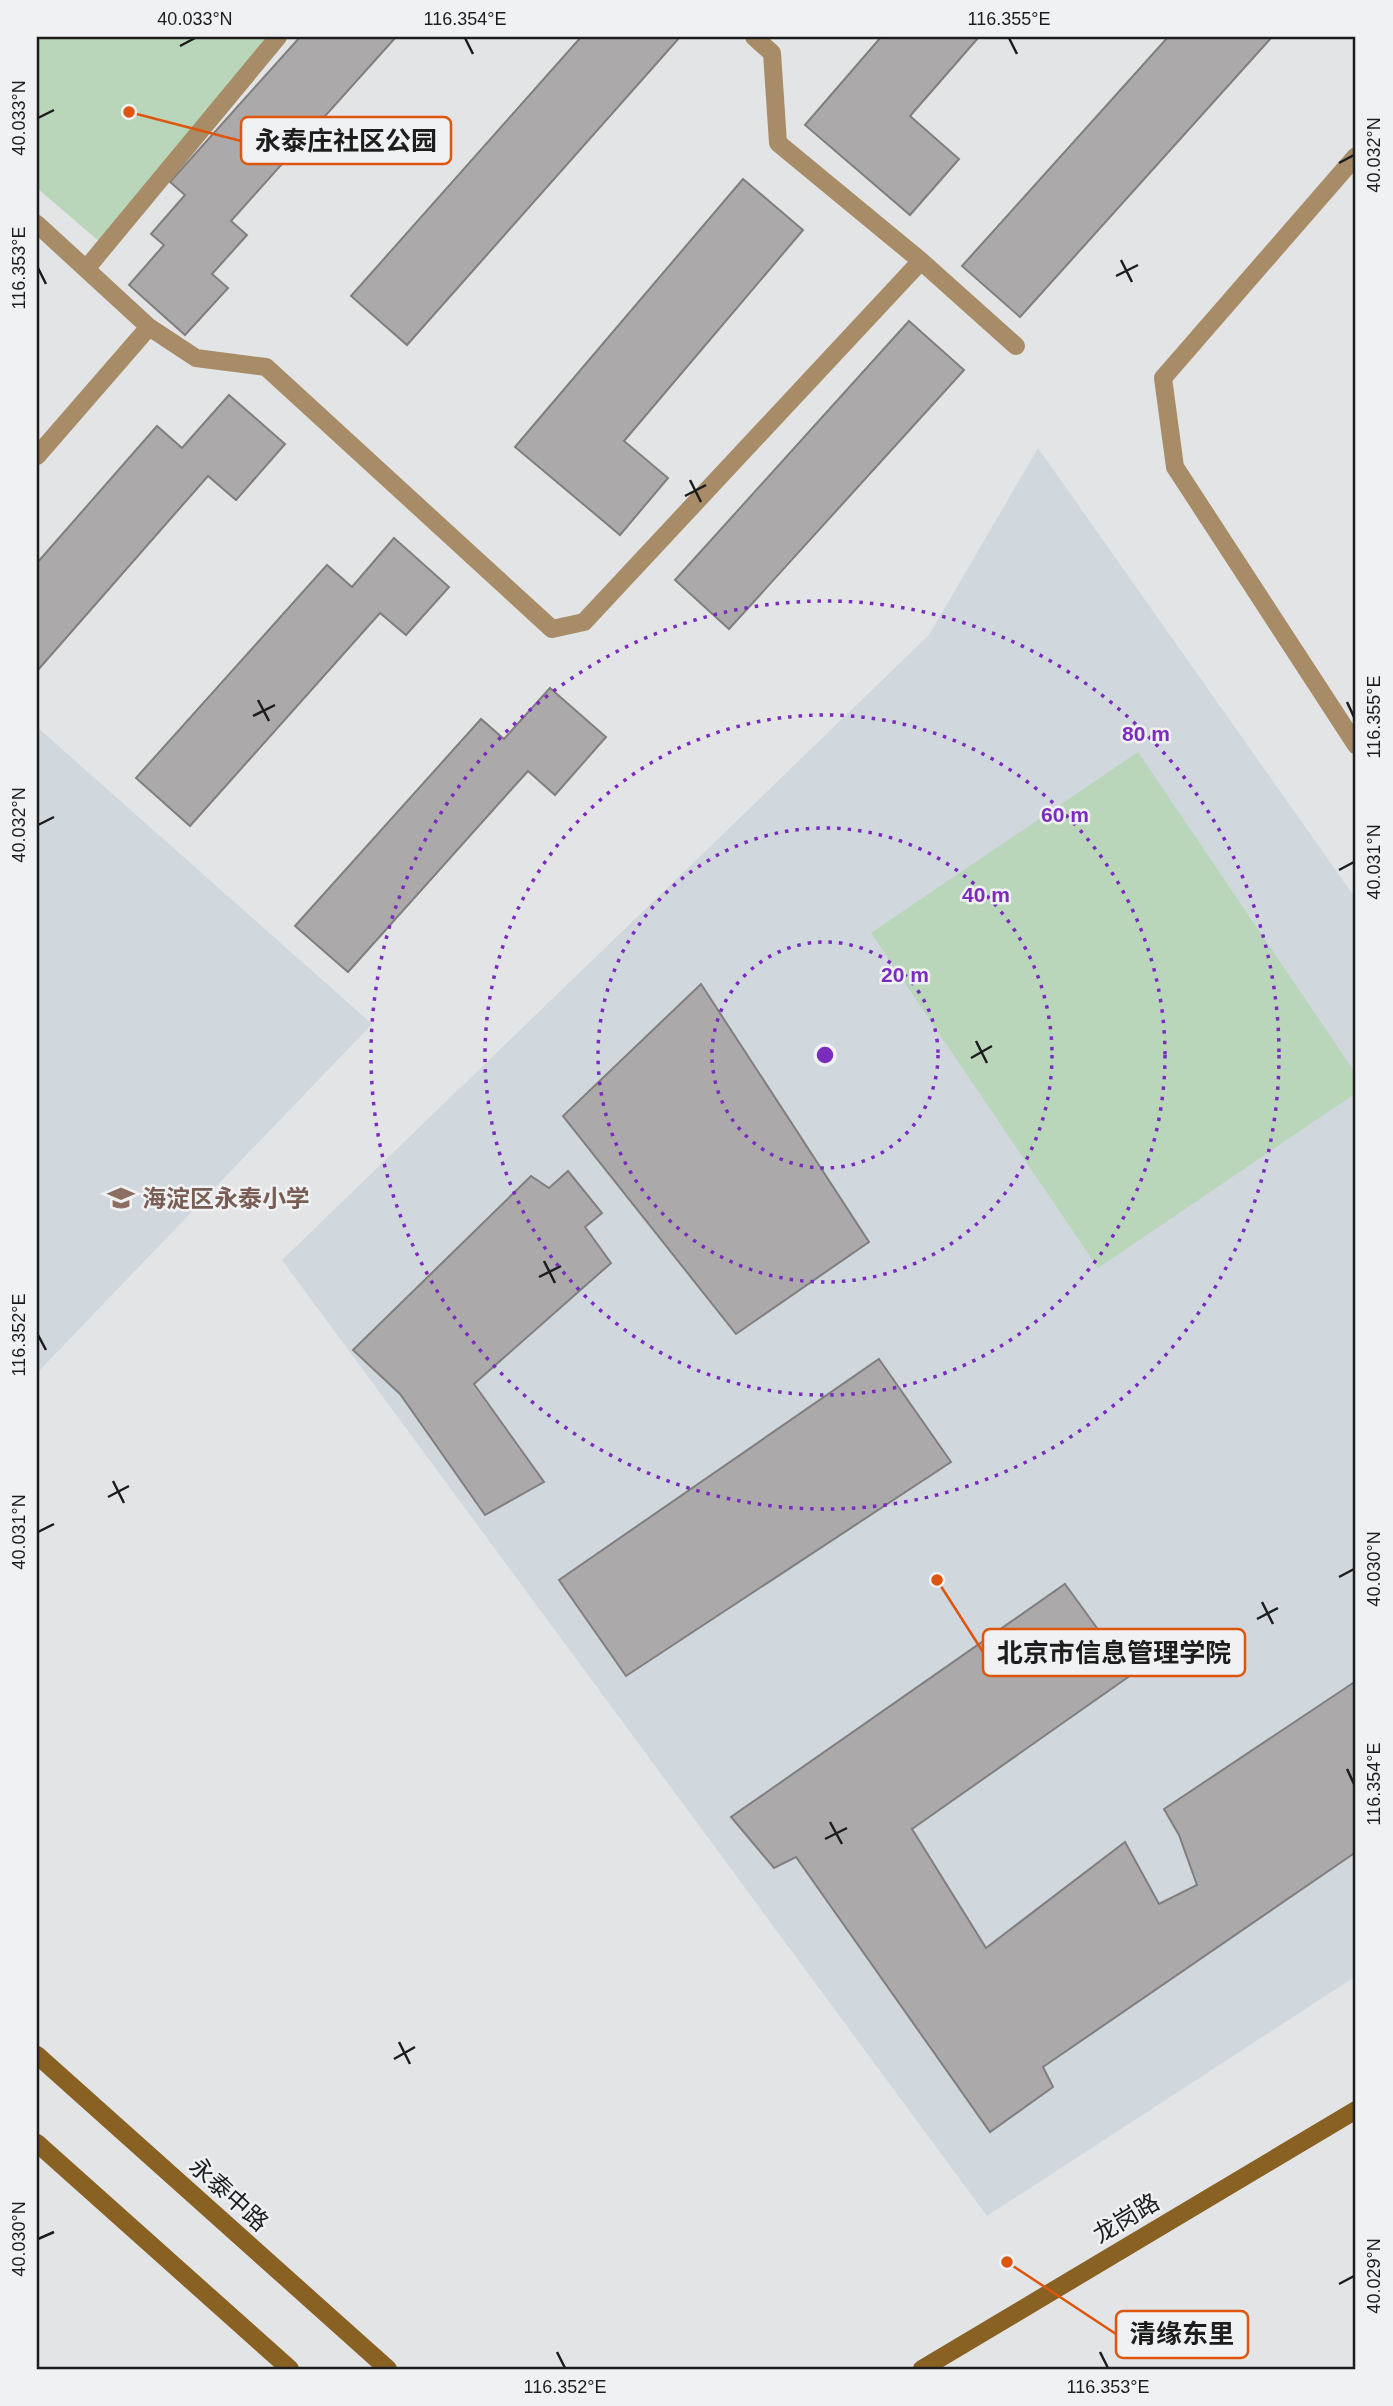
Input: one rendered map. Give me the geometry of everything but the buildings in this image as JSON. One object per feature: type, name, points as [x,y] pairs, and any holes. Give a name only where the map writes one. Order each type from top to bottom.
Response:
[{"type":"main road","name":"永泰中路","points":[[37,2055],[388,2369]]},
{"type":"main road","name":"龙岗路","points":[[922,2369],[1356,2110]]},
{"type":"main road","points":[[37,2143],[290,2369]]},
{"type":"street","points":[[86,270],[278,37]]},
{"type":"street","points":[[754,37],[772,53],[778,143],[920,261],[1016,346]]},
{"type":"street","points":[[1356,156],[1163,378],[1175,467],[1356,745]]},
{"type":"street","points":[[37,224],[149,327],[196,358],[266,367],[552,629],[584,622],[920,261]]},
{"type":"street","points":[[37,456],[149,327]]},
{"type":"shaded area","points":[[1038,448],[1356,899],[1356,1976],[987,2216],[282,1260],[929,635]]},
{"type":"shaded area","name":"海淀区永泰小学","points":[[37,727],[372,1024],[37,1373]]},
{"type":"green space","points":[[37,37],[289,37],[102,244],[37,188]]},
{"type":"green space","points":[[1138,752],[1356,1074],[1356,1093],[1098,1268],[871,933]]},
{"type":"place","name":"永泰庄社区公园","points":[[129,112]]},
{"type":"place","name":"海淀区永泰小学","points":[[121,1198]]},
{"type":"place","name":"北京市信息管理学院","points":[[937,1580]]},
{"type":"place","name":"清缘东里","points":[[1007,2262]]}]
